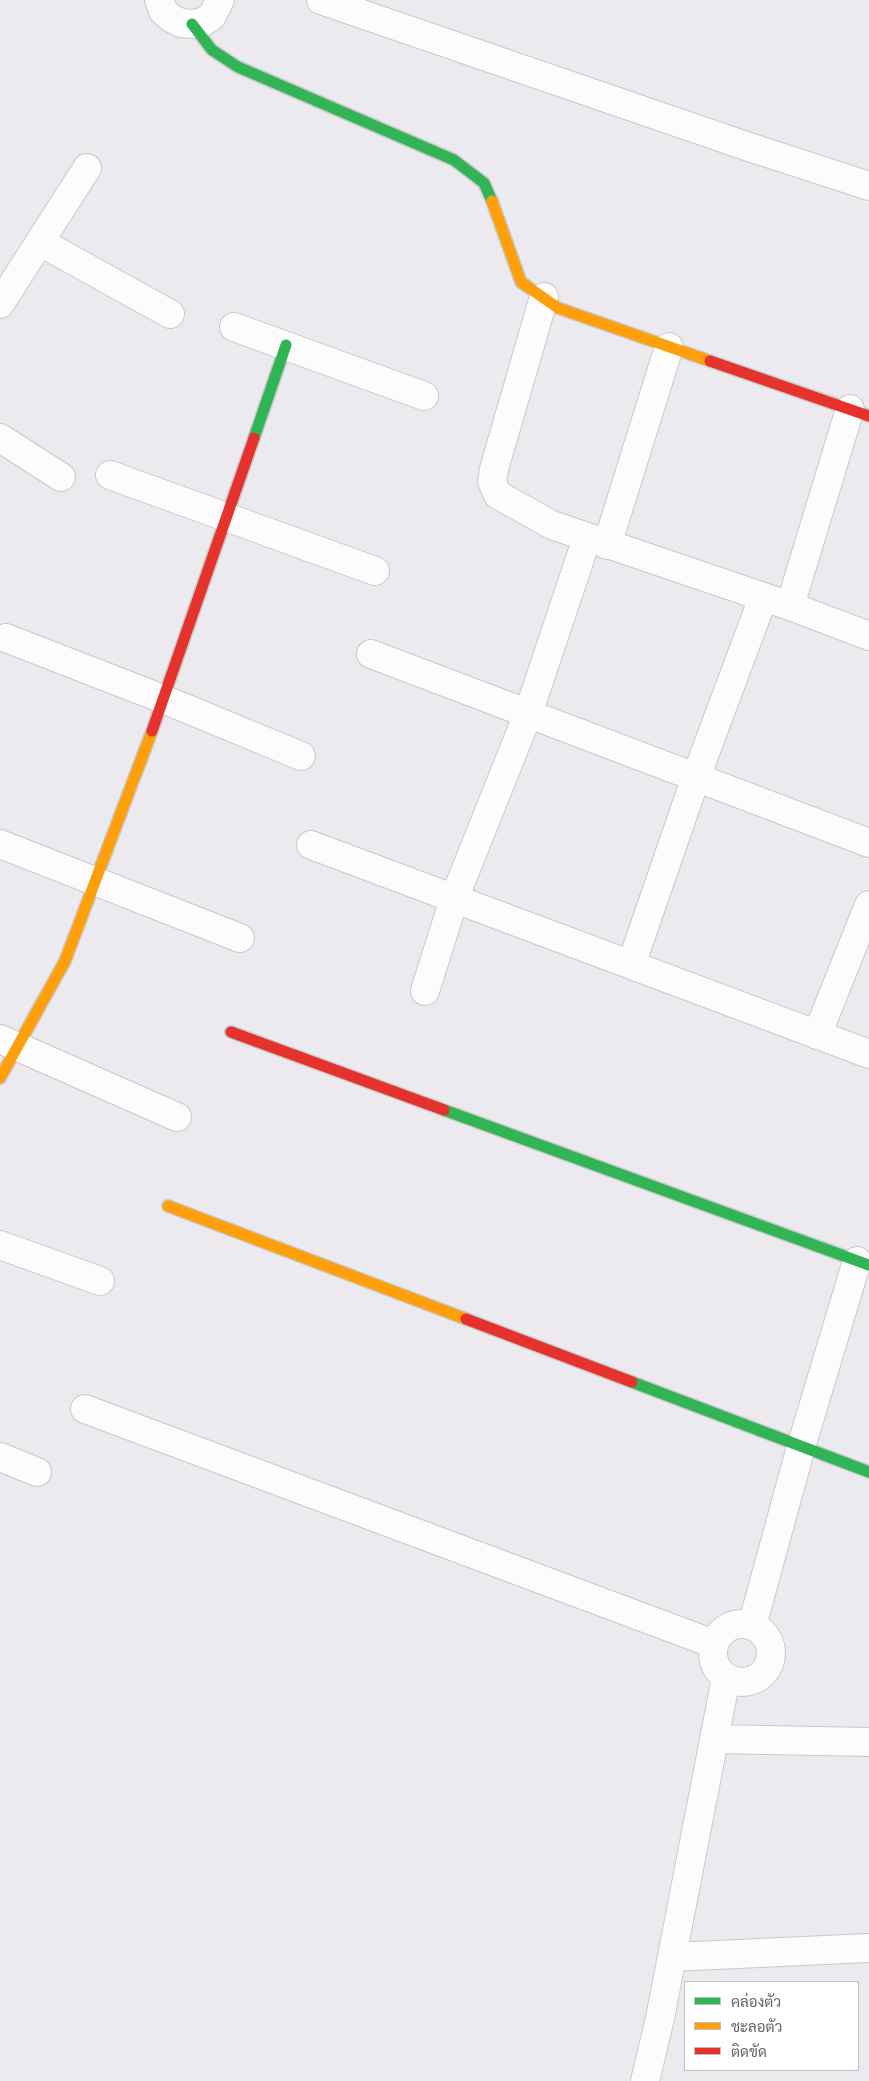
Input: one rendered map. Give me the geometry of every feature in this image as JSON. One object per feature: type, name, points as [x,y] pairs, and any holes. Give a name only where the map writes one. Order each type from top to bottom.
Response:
[{"type":"street","points":[[159,0],[163,11],[171,18],[181,23],[192,24],[203,22],[212,16],[220,0]]},
{"type":"street","points":[[321,0],[749,147],[869,186]]},
{"type":"street","points":[[192,24],[212,50],[238,67],[454,160],[484,183],[500,220],[521,282],[558,308],[860,412],[790,606]]},
{"type":"street","points":[[0,304],[87,168]]},
{"type":"street","points":[[40,242],[170,314]]},
{"type":"street","points":[[544,297],[494,469],[492,482],[498,495],[552,526],[790,606],[869,636]]},
{"type":"street","points":[[234,327],[424,396]]},
{"type":"street","points":[[0,1078],[9,1043],[65,961],[163,699],[228,518],[286,346]]},
{"type":"street","points":[[424,991],[454,899],[597,541],[669,347]]},
{"type":"street","points":[[0,438],[62,477]]},
{"type":"street","points":[[110,475],[375,571]]},
{"type":"street","points":[[631,965],[696,777],[763,598]]},
{"type":"street","points":[[6,638],[163,699],[301,756]]},
{"type":"street","points":[[371,654],[869,843]]},
{"type":"street","points":[[0,844],[240,938]]},
{"type":"street","points":[[311,845],[869,1054]]},
{"type":"street","points":[[817,1035],[869,905]]},
{"type":"street","points":[[231,1032],[863,1263],[801,1447],[752,1626]]},
{"type":"street","points":[[9,1043],[177,1117]]},
{"type":"street","points":[[168,1206],[869,1472]]},
{"type":"street","points":[[0,1244],[100,1281]]},
{"type":"street","points":[[85,1409],[714,1644]]},
{"type":"street","points":[[0,1457],[37,1472]]},
{"type":"street","points":[[733,1625],[752,1626],[761,1630],[767,1638],[771,1647],[771,1657],[768,1666],[754,1679],[736,1682],[726,1678],[714,1664],[714,1644],[724,1629],[733,1625]]},
{"type":"street","points":[[645,2081],[672,1957],[726,1678]]},
{"type":"street","points":[[715,1739],[869,1742]]},
{"type":"street","points":[[672,1957],[869,1948]]},
{"type":"traffic: fast","points":[[192,24],[212,50],[238,67],[454,160],[484,183],[492,201]]},
{"type":"traffic: fast","points":[[254,438],[286,345]]},
{"type":"traffic: fast","points":[[444,1110],[869,1265]]},
{"type":"traffic: fast","points":[[632,1382],[869,1472]]},
{"type":"traffic: slow","points":[[492,201],[521,282],[558,308],[710,361]]},
{"type":"traffic: slow","points":[[0,1078],[65,961],[152,731]]},
{"type":"traffic: slow","points":[[168,1206],[466,1319]]},
{"type":"traffic: jam","points":[[710,361],[869,416]]},
{"type":"traffic: jam","points":[[152,731],[254,438]]},
{"type":"traffic: jam","points":[[231,1032],[444,1110]]},
{"type":"traffic: jam","points":[[466,1319],[632,1382]]}]
